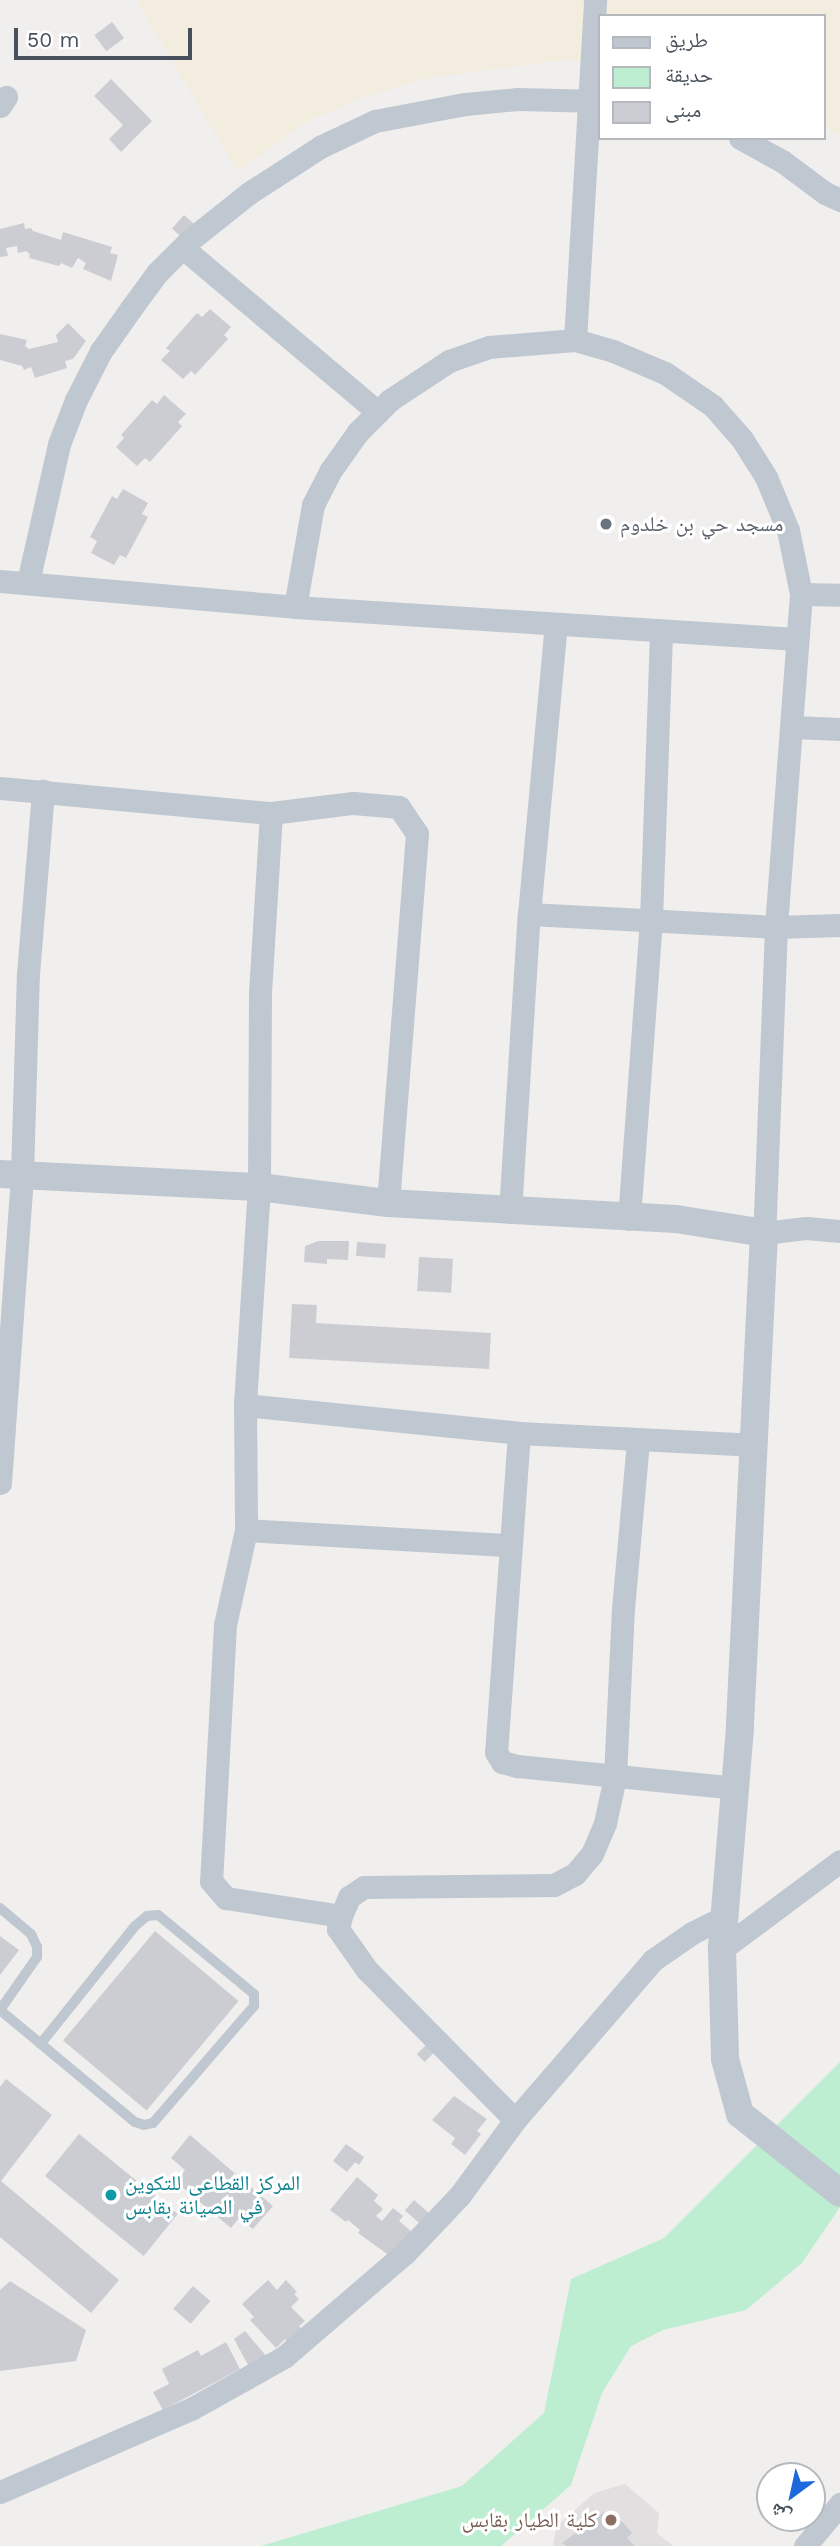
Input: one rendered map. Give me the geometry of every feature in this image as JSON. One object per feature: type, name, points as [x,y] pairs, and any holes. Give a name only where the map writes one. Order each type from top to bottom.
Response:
[{"type":"street","points":[[575,340],[595,101],[595,0]]},
{"type":"street","points":[[28,582],[59,444],[76,400],[101,351],[116,329],[157,274],[183,248],[249,193],[320,147],[375,121],[465,104],[518,99],[595,101]]},
{"type":"street","points":[[744,140],[782,161],[825,193],[840,200]]},
{"type":"street","points":[[183,248],[378,412]]},
{"type":"street","points":[[295,607],[313,505],[331,470],[358,432],[418,379],[449,361],[489,347],[575,340],[613,351],[665,373],[713,407],[742,439],[766,477],[788,530],[801,594],[776,927],[737,1788],[722,1950],[726,2059],[740,2114],[840,2193]]},
{"type":"street","points":[[0,581],[295,607],[796,639]]},
{"type":"street","points":[[801,594],[840,595]]},
{"type":"street","points":[[510,1212],[529,914],[556,624]]},
{"type":"street","points":[[629,1219],[651,920],[662,631]]},
{"type":"street","points":[[793,727],[840,729]]},
{"type":"street","points":[[0,788],[271,813],[353,803],[399,807],[416,834],[388,1203]]},
{"type":"street","points":[[0,1483],[11,1174],[43,791]]},
{"type":"street","points":[[271,813],[260,993],[259,1187],[245,1405],[246,1530],[225,1625],[211,1881],[226,1898],[341,1916]]},
{"type":"street","points":[[529,914],[776,927],[840,925]]},
{"type":"street","points":[[11,1174],[259,1187],[388,1203],[510,1212],[676,1219],[764,1233],[806,1227],[840,1231]]},
{"type":"street","points":[[245,1405],[519,1433],[752,1445]]},
{"type":"street","points":[[519,1433],[496,1752],[502,1762],[615,1777],[737,1788]]},
{"type":"street","points":[[515,2120],[367,1970],[338,1929],[349,1897],[364,1887],[554,1885],[575,1874],[592,1854],[605,1823],[615,1777],[624,1609],[638,1441]]},
{"type":"street","points":[[246,1530],[510,1545]]},
{"type":"street","points":[[722,1950],[840,1861]]},
{"type":"street","points":[[0,2492],[191,2409],[284,2357],[427,2230],[477,2175],[515,2120],[653,1960],[692,1933],[724,1917]]},
{"type":"street","points":[[806,2546],[840,2504]]},
{"type":"lane","points":[[0,1908],[31,1934],[37,1947],[37,1957],[0,2010],[42,2042],[135,2122],[144,2125],[153,2123],[254,2006],[254,1994],[158,1915],[147,1916],[135,1926],[42,2042]]},
{"type":"shaded area","name":"كلية الطيار بقابس","points":[[625,2484],[659,2513],[657,2533],[673,2546],[553,2546],[556,2527],[594,2493]]},
{"type":"green space","points":[[840,2062],[840,2207],[802,2263],[746,2310],[663,2330],[631,2346],[602,2393],[571,2485],[501,2546],[261,2546],[462,2486],[544,2413],[571,2279],[664,2238]]},
{"type":"sand","points":[[136,0],[840,0],[840,136],[826,128],[826,14],[598,14],[598,64],[561,60],[423,79],[358,99],[303,124],[238,172]]},
{"type":"building","points":[[112,22],[124,38],[106,51],[94,35]]},
{"type":"building","points":[[111,79],[152,121],[121,152],[109,139],[123,125],[94,96]]},
{"type":"building","points":[[184,215],[195,225],[183,238],[172,228]]},
{"type":"building","points":[[24,223],[25,229],[31,228],[61,240],[63,232],[112,247],[110,253],[118,255],[111,281],[83,269],[86,263],[78,258],[72,268],[61,263],[59,266],[29,258],[30,254],[26,251],[18,253],[17,246],[6,248],[8,256],[0,257],[0,229]]},
{"type":"building","points":[[210,309],[231,327],[224,335],[228,339],[195,375],[191,371],[183,379],[161,360],[170,351],[166,348],[197,313],[202,317]]},
{"type":"building","points":[[68,323],[86,341],[73,359],[65,361],[67,368],[35,378],[31,367],[24,370],[22,366],[0,360],[0,334],[27,340],[25,346],[29,349],[58,342],[56,335]]},
{"type":"building","points":[[164,395],[186,414],[178,422],[182,426],[150,462],[145,458],[137,466],[116,447],[124,438],[121,435],[152,400],[157,404]]},
{"type":"building","points":[[123,489],[148,503],[142,514],[148,517],[126,558],[120,555],[114,565],[91,553],[97,541],[90,537],[112,496],[117,499]]},
{"type":"building","points":[[318,1241],[349,1241],[348,1260],[327,1259],[327,1264],[304,1262],[305,1246]]},
{"type":"building","points":[[357,1242],[386,1244],[385,1258],[356,1256]]},
{"type":"building","points":[[419,1257],[453,1259],[451,1293],[417,1291]]},
{"type":"building","points":[[292,1304],[317,1305],[316,1323],[491,1333],[489,1369],[289,1358]]},
{"type":"building","points":[[155,1931],[238,2001],[147,2111],[63,2041]]},
{"type":"building","points":[[0,1936],[19,1950],[0,1975]]},
{"type":"building","points":[[426,2045],[434,2053],[425,2062],[417,2054]]},
{"type":"building","name":"المركز القطاعى للتكوين في الصيانة بقابس","points":[[6,2079],[52,2115],[1,2181],[119,2280],[91,2313],[0,2237],[0,2087]]},
{"type":"building","points":[[454,2096],[487,2119],[477,2131],[481,2134],[465,2155],[451,2144],[455,2138],[432,2120]]},
{"type":"building","name":"المركز القطاعى للتكوين في الصيانة بقابس","points":[[79,2134],[178,2214],[144,2256],[45,2176]]},
{"type":"building","name":"المركز القطاعى للتكوين في الصيانة بقابس","points":[[190,2135],[273,2206],[253,2229],[239,2218],[231,2228],[176,2182],[185,2170],[171,2158]]},
{"type":"building","points":[[346,2144],[364,2157],[359,2165],[355,2162],[347,2172],[333,2161]]},
{"type":"building","points":[[357,2177],[378,2195],[374,2201],[383,2209],[376,2216],[382,2221],[393,2208],[403,2216],[399,2221],[411,2231],[390,2256],[358,2233],[360,2230],[348,2220],[346,2222],[330,2210]]},
{"type":"building","points":[[414,2200],[436,2219],[427,2230],[405,2211]]},
{"type":"building","points":[[268,2280],[277,2290],[286,2280],[297,2292],[294,2294],[299,2299],[291,2307],[305,2321],[299,2326],[305,2332],[291,2346],[285,2339],[276,2348],[250,2320],[254,2317],[242,2304]]},
{"type":"building","points":[[10,2281],[86,2330],[76,2361],[0,2371],[0,2290]]},
{"type":"building","points":[[193,2286],[210,2301],[191,2324],[173,2309]]},
{"type":"building","points":[[245,2331],[273,2364],[254,2376],[234,2339]]},
{"type":"building","points":[[226,2342],[240,2369],[163,2410],[153,2392],[169,2384],[162,2369],[198,2350],[201,2356]]},
{"type":"building","points":[[613,2511],[632,2533],[627,2538],[635,2546],[567,2546],[562,2543],[604,2512],[606,2518]]},
{"type":"place","name":"مسجد حي بن خلدوم","points":[[606,524]]},
{"type":"place","name":"المركز القطاعى للتكوين في الصيانة بقابس","points":[[111,2195]]},
{"type":"place","name":"كلية الطيار بقابس","points":[[611,2520]]}]
